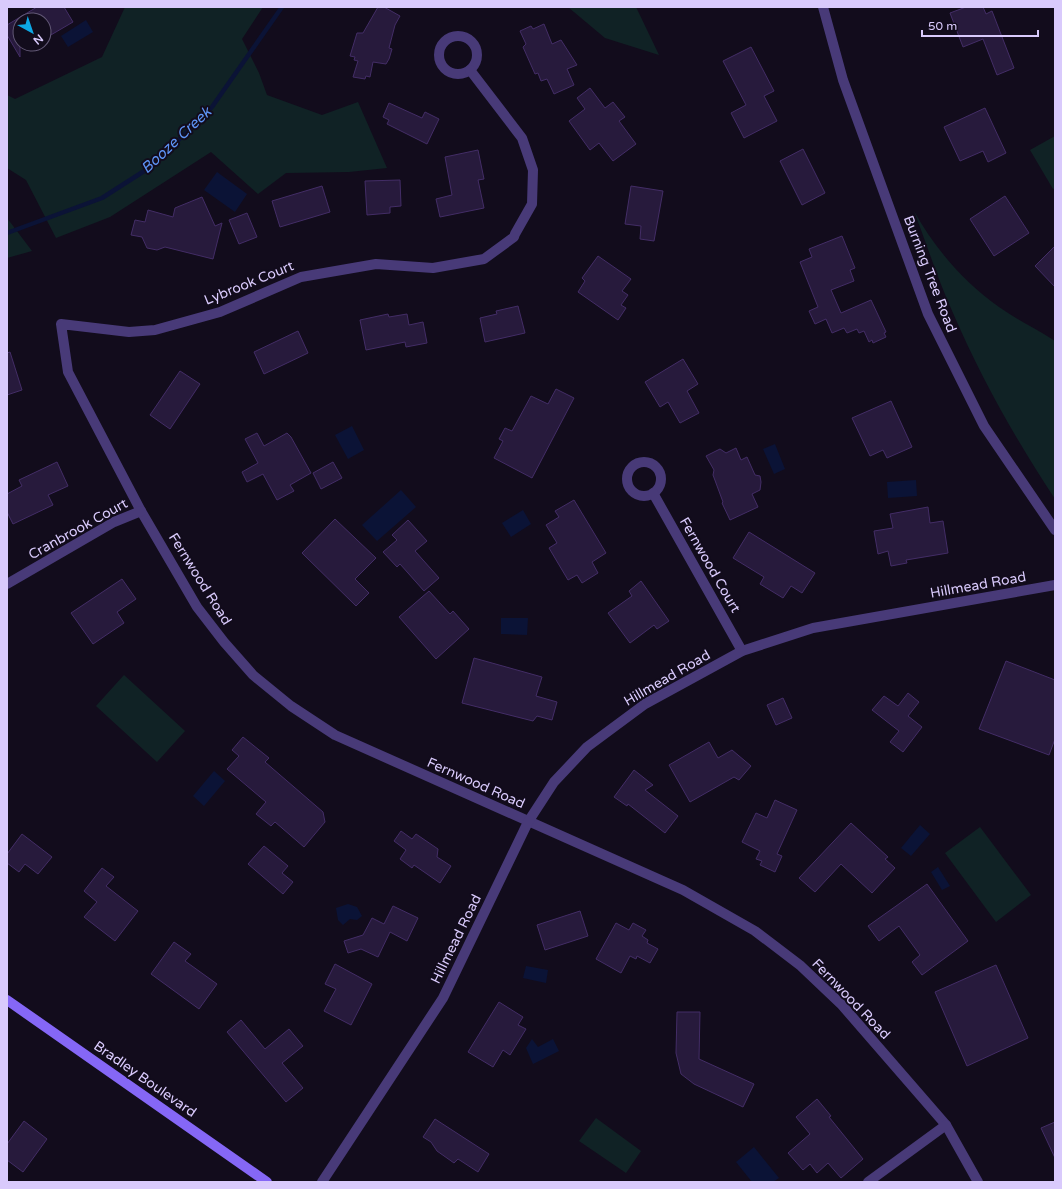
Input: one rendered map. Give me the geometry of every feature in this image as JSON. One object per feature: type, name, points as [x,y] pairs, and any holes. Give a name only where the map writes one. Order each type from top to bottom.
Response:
[{"type":"main road","name":"Bradley Boulevard","points":[[7,1000],[267,1182]]},
{"type":"street","name":"Burning Tree Road","points":[[823,7],[844,80],[928,314],[984,426],[1055,530]]},
{"type":"street","name":"Lybrook Court","points":[[61,324],[129,332],[155,330],[220,312],[301,277],[376,264],[433,268],[484,259],[514,237],[519,228],[532,204],[533,170],[522,138],[470,70]]},
{"type":"street","name":"Fernwood Road","points":[[61,324],[68,372],[141,511],[198,607],[224,642],[253,675],[291,706],[335,735],[683,890],[755,931],[801,966],[841,1004],[946,1125],[978,1182]]},
{"type":"street","name":"Fernwood Court","points":[[653,493],[742,651]]},
{"type":"street","name":"Cranbrook Court","points":[[7,584],[114,522],[141,511]]},
{"type":"street","name":"Hillmead Road","points":[[322,1182],[443,998],[528,822],[554,782],[587,747],[645,704],[742,651],[813,628],[1055,585]]},
{"type":"street","points":[[868,1182],[946,1125]]},
{"type":"shaded area","points":[[125,7],[263,7],[242,39],[259,73],[267,95],[322,115],[358,102],[387,168],[349,172],[286,173],[258,194],[211,152],[110,217],[56,238],[26,180],[7,168],[7,95],[15,99],[102,57]]},
{"type":"shaded area","points":[[568,7],[636,7],[659,55],[605,38]]},
{"type":"shaded area","points":[[1055,136],[1055,188],[1053,189],[1030,150]]},
{"type":"shaded area","points":[[914,211],[931,239],[962,276],[1006,312],[1055,341],[1055,499],[1013,431],[975,361],[937,275]]},
{"type":"shaded area","points":[[7,218],[32,251],[7,258]]},
{"type":"shaded area","points":[[124,675],[185,731],[157,762],[96,706]]},
{"type":"shaded area","points":[[980,827],[1031,895],[996,922],[945,853]]},
{"type":"shaded area","points":[[596,1118],[641,1151],[626,1173],[579,1141]]},
{"type":"water","points":[[86,20],[93,32],[68,47],[61,36]]},
{"type":"water","points":[[217,172],[247,194],[235,212],[204,190]]},
{"type":"water","points":[[352,426],[364,450],[348,459],[335,435]]},
{"type":"water","points":[[775,444],[785,469],[774,474],[763,449]]},
{"type":"water","points":[[916,480],[917,496],[888,498],[887,482]]},
{"type":"water","points":[[401,490],[416,507],[377,541],[362,525]]},
{"type":"water","points":[[523,510],[531,524],[511,537],[502,523]]},
{"type":"water","points":[[501,618],[528,618],[527,635],[501,634]]},
{"type":"water","points":[[214,771],[225,781],[204,806],[193,796]]},
{"type":"water","points":[[920,825],[930,834],[911,856],[901,848]]},
{"type":"water","points":[[938,867],[950,886],[942,890],[931,872]]},
{"type":"water","points":[[348,904],[357,907],[362,916],[357,920],[350,919],[343,925],[338,920],[336,908]]},
{"type":"water","points":[[526,966],[548,970],[546,983],[523,978]]},
{"type":"water","points":[[532,1039],[538,1047],[553,1039],[559,1051],[533,1064],[526,1048]]},
{"type":"water","points":[[754,1147],[779,1178],[773,1182],[752,1182],[736,1162]]},
{"type":"building","points":[[37,7],[64,7],[73,22],[52,34],[52,12],[29,12]]},
{"type":"building","points":[[378,7],[384,7],[400,16],[395,25],[389,48],[392,49],[389,59],[386,64],[373,62],[370,77],[366,76],[365,79],[353,77],[358,61],[354,60],[355,57],[350,56],[357,33],[363,33]]},
{"type":"building","points":[[966,7],[983,7],[986,14],[992,11],[1014,68],[997,75],[983,39],[963,47],[950,13]]},
{"type":"building","points":[[12,22],[12,43],[7,35],[7,25]]},
{"type":"building","points":[[544,24],[552,44],[561,40],[577,65],[567,69],[574,85],[554,94],[547,79],[541,81],[538,73],[535,74],[523,47],[526,44],[520,31],[531,26],[533,29]]},
{"type":"building","points":[[751,47],[774,91],[764,96],[777,121],[744,138],[731,113],[746,105],[723,61]]},
{"type":"building","points":[[590,88],[605,108],[613,102],[625,117],[619,121],[636,144],[613,161],[599,143],[590,150],[569,121],[585,109],[577,98]]},
{"type":"building","points":[[389,103],[422,118],[425,112],[439,119],[427,144],[387,124],[389,120],[383,117]]},
{"type":"building","points":[[985,108],[1006,153],[988,162],[983,151],[960,161],[944,127]]},
{"type":"building","points":[[803,149],[825,193],[802,205],[780,161]]},
{"type":"building","points":[[478,150],[484,179],[478,180],[484,208],[440,217],[436,199],[452,195],[445,157]]},
{"type":"building","points":[[400,180],[401,206],[390,207],[390,213],[367,215],[365,181]]},
{"type":"building","points":[[322,186],[330,212],[280,227],[272,201]]},
{"type":"building","points":[[631,186],[663,191],[654,241],[640,239],[641,226],[625,224]]},
{"type":"building","points":[[1005,196],[1029,233],[994,256],[970,219]]},
{"type":"building","points":[[202,197],[215,226],[222,223],[213,259],[165,247],[157,250],[147,248],[142,237],[131,235],[135,220],[145,222],[148,210],[173,217],[175,208]]},
{"type":"building","points":[[247,213],[257,237],[239,244],[229,220]]},
{"type":"building","points":[[842,236],[855,268],[850,270],[854,281],[831,290],[841,313],[871,300],[886,332],[884,333],[886,337],[873,343],[872,340],[869,342],[864,331],[859,333],[857,329],[847,333],[844,328],[832,333],[826,319],[815,324],[809,311],[818,307],[800,262],[812,257],[809,249]]},
{"type":"building","points":[[1055,246],[1055,287],[1035,266]]},
{"type":"building","points":[[598,256],[631,279],[622,291],[628,295],[621,305],[626,308],[618,320],[578,292],[585,281],[582,278]]},
{"type":"building","points":[[518,306],[525,333],[485,342],[480,318],[497,314],[496,311]]},
{"type":"building","points":[[388,314],[389,317],[407,314],[409,325],[423,322],[427,343],[406,347],[405,342],[366,350],[360,320]]},
{"type":"building","points":[[298,331],[308,353],[264,374],[254,352]]},
{"type":"building","points":[[10,352],[22,390],[7,395],[7,353]]},
{"type":"building","points":[[683,359],[698,384],[687,391],[699,413],[680,423],[668,402],[660,407],[645,382]]},
{"type":"building","points":[[180,371],[200,384],[170,429],[150,415]]},
{"type":"building","points":[[556,389],[574,398],[532,478],[494,458],[503,441],[499,439],[505,428],[512,431],[531,396],[548,404]]},
{"type":"building","points":[[891,401],[912,447],[887,458],[883,450],[870,456],[852,418]]},
{"type":"building","points":[[257,433],[264,446],[287,433],[291,437],[311,473],[290,485],[294,491],[277,500],[263,474],[247,482],[242,472],[258,463],[245,439]]},
{"type":"building","points":[[736,448],[741,460],[747,457],[755,475],[760,476],[761,482],[760,490],[752,494],[758,507],[730,520],[722,503],[723,502],[713,475],[714,470],[706,456],[720,449],[726,453]]},
{"type":"building","points":[[57,462],[68,486],[48,495],[53,505],[13,524],[7,512],[7,494],[22,486],[19,480]]},
{"type":"building","points":[[333,462],[342,478],[321,489],[313,473]]},
{"type":"building","points":[[574,500],[606,553],[592,562],[598,573],[582,583],[577,575],[568,580],[549,548],[557,543],[546,525],[559,517],[555,511]]},
{"type":"building","points":[[928,507],[930,523],[943,521],[948,553],[906,560],[907,563],[891,566],[888,551],[878,554],[874,531],[893,528],[890,514]]},
{"type":"building","points":[[335,519],[376,558],[355,579],[369,593],[356,606],[302,553]]},
{"type":"building","points":[[408,520],[427,541],[415,551],[439,578],[424,591],[400,564],[397,567],[383,552],[397,540],[392,535]]},
{"type":"building","points":[[749,532],[815,573],[802,593],[791,586],[783,598],[760,584],[764,577],[733,558]]},
{"type":"building","points":[[122,579],[136,599],[117,612],[124,623],[93,644],[71,613]]},
{"type":"building","points":[[641,581],[669,621],[657,629],[654,625],[630,643],[608,613],[632,596],[629,591]]},
{"type":"building","points":[[429,591],[450,614],[453,611],[469,629],[436,659],[399,617]]},
{"type":"building","points":[[474,658],[542,677],[536,696],[557,702],[552,720],[537,716],[533,721],[462,703]]},
{"type":"building","points":[[1006,661],[1055,680],[1055,739],[1049,755],[979,729]]},
{"type":"building","points":[[908,693],[919,702],[908,716],[922,727],[903,752],[890,742],[899,731],[872,710],[884,696],[898,706]]},
{"type":"building","points":[[783,698],[792,718],[776,725],[767,705]]},
{"type":"building","points":[[243,737],[269,758],[265,762],[323,812],[325,822],[304,847],[275,822],[271,826],[256,814],[266,802],[227,769],[239,756],[232,750]]},
{"type":"building","points":[[709,742],[718,758],[732,750],[751,766],[739,780],[734,777],[690,802],[669,765]]},
{"type":"building","points":[[634,770],[653,785],[645,790],[678,816],[665,833],[628,804],[627,806],[614,797]]},
{"type":"building","points":[[775,800],[797,810],[777,854],[782,856],[775,872],[760,865],[762,861],[756,859],[760,851],[742,842],[756,813],[767,818]]},
{"type":"building","points":[[851,823],[888,857],[885,859],[895,868],[872,893],[841,864],[815,892],[799,878]]},
{"type":"building","points":[[401,831],[412,839],[416,834],[438,849],[437,857],[451,866],[440,883],[414,865],[412,868],[400,859],[406,850],[394,841]]},
{"type":"building","points":[[22,834],[52,857],[38,874],[25,864],[19,872],[7,863],[7,854]]},
{"type":"building","points":[[264,846],[288,866],[282,873],[293,882],[283,894],[248,864]]},
{"type":"building","points":[[102,868],[114,877],[106,886],[138,911],[115,941],[84,917],[97,902],[84,891]]},
{"type":"building","points":[[927,884],[968,941],[922,975],[912,962],[920,955],[899,926],[879,941],[868,926]]},
{"type":"building","points":[[393,906],[418,918],[407,941],[390,932],[378,957],[361,949],[348,953],[344,941],[363,935],[372,918],[384,924]]},
{"type":"building","points":[[580,911],[588,936],[545,950],[537,925]]},
{"type":"building","points":[[616,923],[629,930],[633,923],[646,930],[642,936],[648,940],[647,943],[658,949],[650,963],[637,956],[636,959],[630,956],[621,973],[596,959]]},
{"type":"building","points":[[174,942],[191,954],[185,961],[217,984],[199,1009],[151,974]]},
{"type":"building","points":[[335,964],[372,984],[351,1025],[324,1011],[336,989],[325,984]]},
{"type":"building","points":[[996,965],[1028,1038],[967,1066],[935,992]]},
{"type":"building","points":[[499,1002],[523,1017],[518,1025],[526,1029],[510,1055],[503,1050],[493,1067],[468,1052]]},
{"type":"building","points":[[677,1012],[700,1012],[699,1059],[754,1084],[743,1107],[694,1084],[681,1074],[676,1053]]},
{"type":"building","points":[[241,1020],[265,1049],[289,1029],[303,1046],[282,1063],[303,1088],[286,1102],[227,1032]]},
{"type":"building","points":[[817,1099],[831,1116],[829,1117],[863,1159],[841,1178],[828,1163],[817,1173],[810,1164],[803,1170],[788,1153],[810,1134],[796,1117]]},
{"type":"building","points":[[435,1119],[489,1154],[478,1172],[458,1159],[454,1163],[437,1151],[431,1142],[423,1137]]},
{"type":"building","points":[[24,1121],[47,1139],[23,1172],[7,1160],[7,1144]]},
{"type":"building","points":[[1055,1122],[1055,1158],[1041,1128]]},
{"type":"waterway","name":"Booze Creek","points":[[7,233],[102,198],[152,166],[212,107],[282,7]]}]
